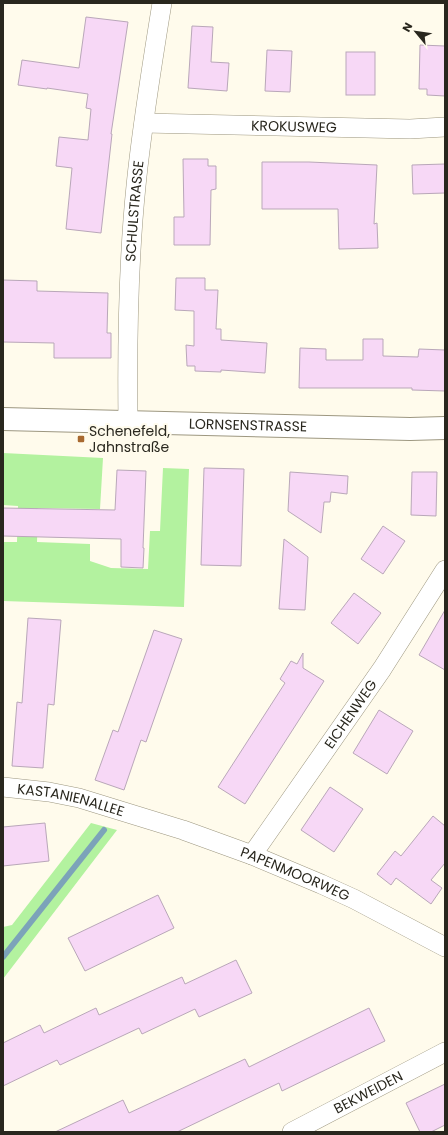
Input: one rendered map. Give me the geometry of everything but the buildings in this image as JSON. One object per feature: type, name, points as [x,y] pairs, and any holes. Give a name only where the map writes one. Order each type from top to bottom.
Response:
[{"type":"street","name":"SCHULSTRASSE","points":[[128,422],[130,258],[136,186],[152,63],[162,3]]},
{"type":"street","name":"KROKUSWEG","points":[[144,123],[410,129],[445,128]]},
{"type":"street","name":"LORNSENSTRASSE","points":[[3,419],[410,429],[445,428]]},
{"type":"street","name":"EICHENWEG","points":[[252,855],[382,669],[445,570]]},
{"type":"street","name":"KASTANIENALLEE","points":[[3,786],[49,792],[79,798],[138,815]]},
{"type":"street","name":"PAPENMOORWEG","points":[[138,815],[252,855],[354,899],[445,947]]},
{"type":"street","name":"BEKWEIDEN","points":[[292,1132],[445,1052]]},
{"type":"green space","points":[[3,453],[103,458],[100,509],[38,508],[37,542],[90,544],[90,561],[111,568],[148,569],[150,531],[160,531],[163,468],[189,469],[184,607],[3,601],[3,542],[17,542],[18,506],[3,505]]},
{"type":"green space","points":[[91,823],[117,830],[3,979],[3,927],[12,925]]},
{"type":"waterway","points":[[3,957],[104,830]]},
{"type":"place","name":"Schenefeld, Jahnstraße","points":[[81,439]]}]
